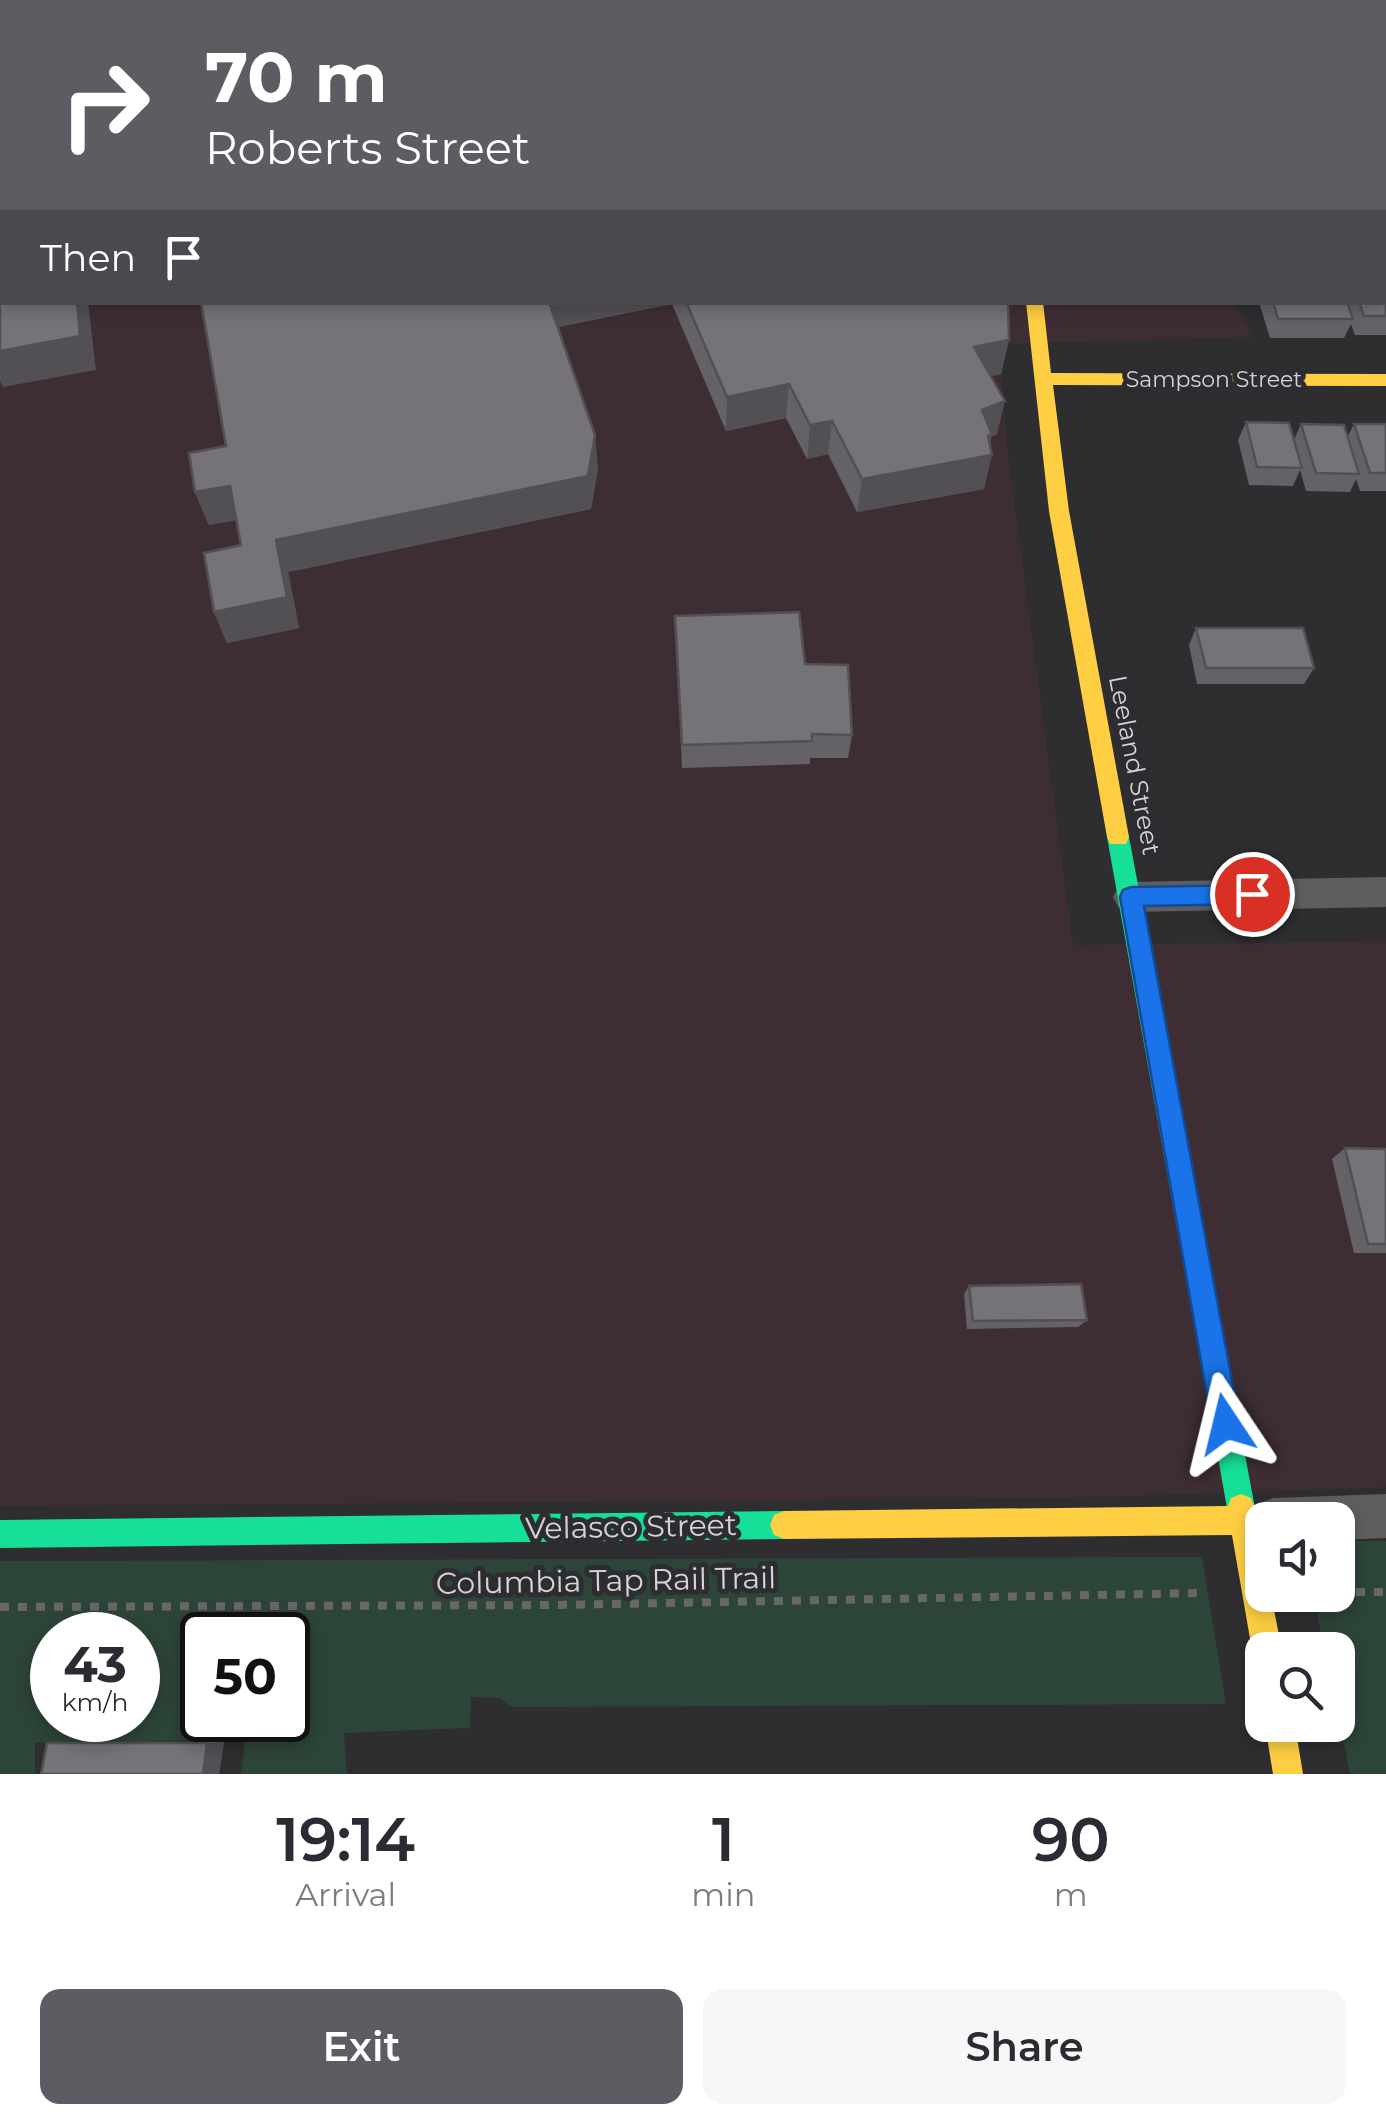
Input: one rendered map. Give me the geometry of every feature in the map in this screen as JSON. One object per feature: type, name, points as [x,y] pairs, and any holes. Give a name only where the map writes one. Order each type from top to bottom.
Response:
[{"type":"main road","name":"Leeland Street","points":[[1034,305],[1059,511],[1131,897],[1256,1502]]},
{"type":"main road","name":"Sampson Street","points":[[1042,379],[1386,380]]},
{"type":"main road","name":"Velasco Street","points":[[0,1534],[1245,1520]]},
{"type":"main road","points":[[1283,1742],[1288,1774]]},
{"type":"street","points":[[1131,897],[1386,892]]},
{"type":"street","name":"Velasco Street","points":[[1355,1517],[1386,1516]]},
{"type":"path","points":[[1355,1592],[1386,1592]]},
{"type":"path","name":"Columbia Tap Rail Trail","points":[[0,1608],[559,1605],[1213,1593]]},
{"type":"shaded area","points":[[0,305],[1236,305],[1253,337],[999,344],[1006,440],[1073,945],[1386,941],[1386,1487],[1064,1498],[0,1506]]},
{"type":"green space","points":[[1355,1541],[1386,1541],[1386,1774],[1350,1774],[1344,1742],[1355,1742],[1355,1632],[1321,1632],[1317,1612],[1355,1612]]},
{"type":"green space","points":[[1202,1557],[1226,1704],[511,1707],[500,1698],[471,1697],[470,1728],[344,1733],[347,1774],[241,1774],[245,1742],[310,1742],[310,1612],[180,1612],[180,1741],[160,1741],[160,1612],[30,1612],[30,1742],[105,1742],[35,1743],[35,1774],[0,1774],[0,1561]]},
{"type":"building","points":[[0,305],[77,305],[80,336],[0,351]]},
{"type":"building","points":[[202,305],[550,305],[595,435],[588,476],[276,540],[287,597],[214,612],[204,553],[241,545],[230,486],[195,492],[189,453],[226,446]]},
{"type":"building","points":[[687,305],[1008,305],[1009,340],[974,347],[1005,401],[982,410],[992,434],[988,436],[992,455],[862,479],[832,421],[810,425],[789,384],[727,397]]},
{"type":"building","points":[[1274,305],[1348,305],[1353,319],[1278,319]]},
{"type":"building","points":[[1360,305],[1386,305],[1386,316],[1364,316]]},
{"type":"building","points":[[1246,422],[1289,423],[1302,468],[1257,467]]},
{"type":"building","points":[[1301,424],[1344,425],[1359,474],[1316,473]]},
{"type":"building","points":[[1354,424],[1386,424],[1386,473],[1370,473]]},
{"type":"building","points":[[799,612],[805,664],[848,665],[852,735],[812,734],[812,741],[682,745],[675,616]]},
{"type":"building","points":[[1196,628],[1303,628],[1314,668],[1206,668]]},
{"type":"building","points":[[1345,1148],[1386,1149],[1386,1244],[1368,1244]]},
{"type":"building","points":[[1081,1284],[1087,1320],[973,1321],[969,1286]]},
{"type":"building","points":[[47,1743],[207,1743],[203,1774],[41,1774]]},
{"type":"traffic: fast","points":[[1118,837],[1241,1508]]},
{"type":"traffic: fast","points":[[0,1534],[784,1525]]},
{"type":"traffic: slow","points":[[1034,305],[1059,511],[1118,837]]},
{"type":"traffic: slow","points":[[1041,379],[1386,380]]},
{"type":"traffic: slow","points":[[1241,1508],[1264,1632]]},
{"type":"traffic: slow","points":[[784,1525],[1245,1520]]},
{"type":"traffic: slow","points":[[1283,1742],[1288,1774]]},
{"type":"route","points":[[1226,1424],[1131,897],[1252,894]]}]
